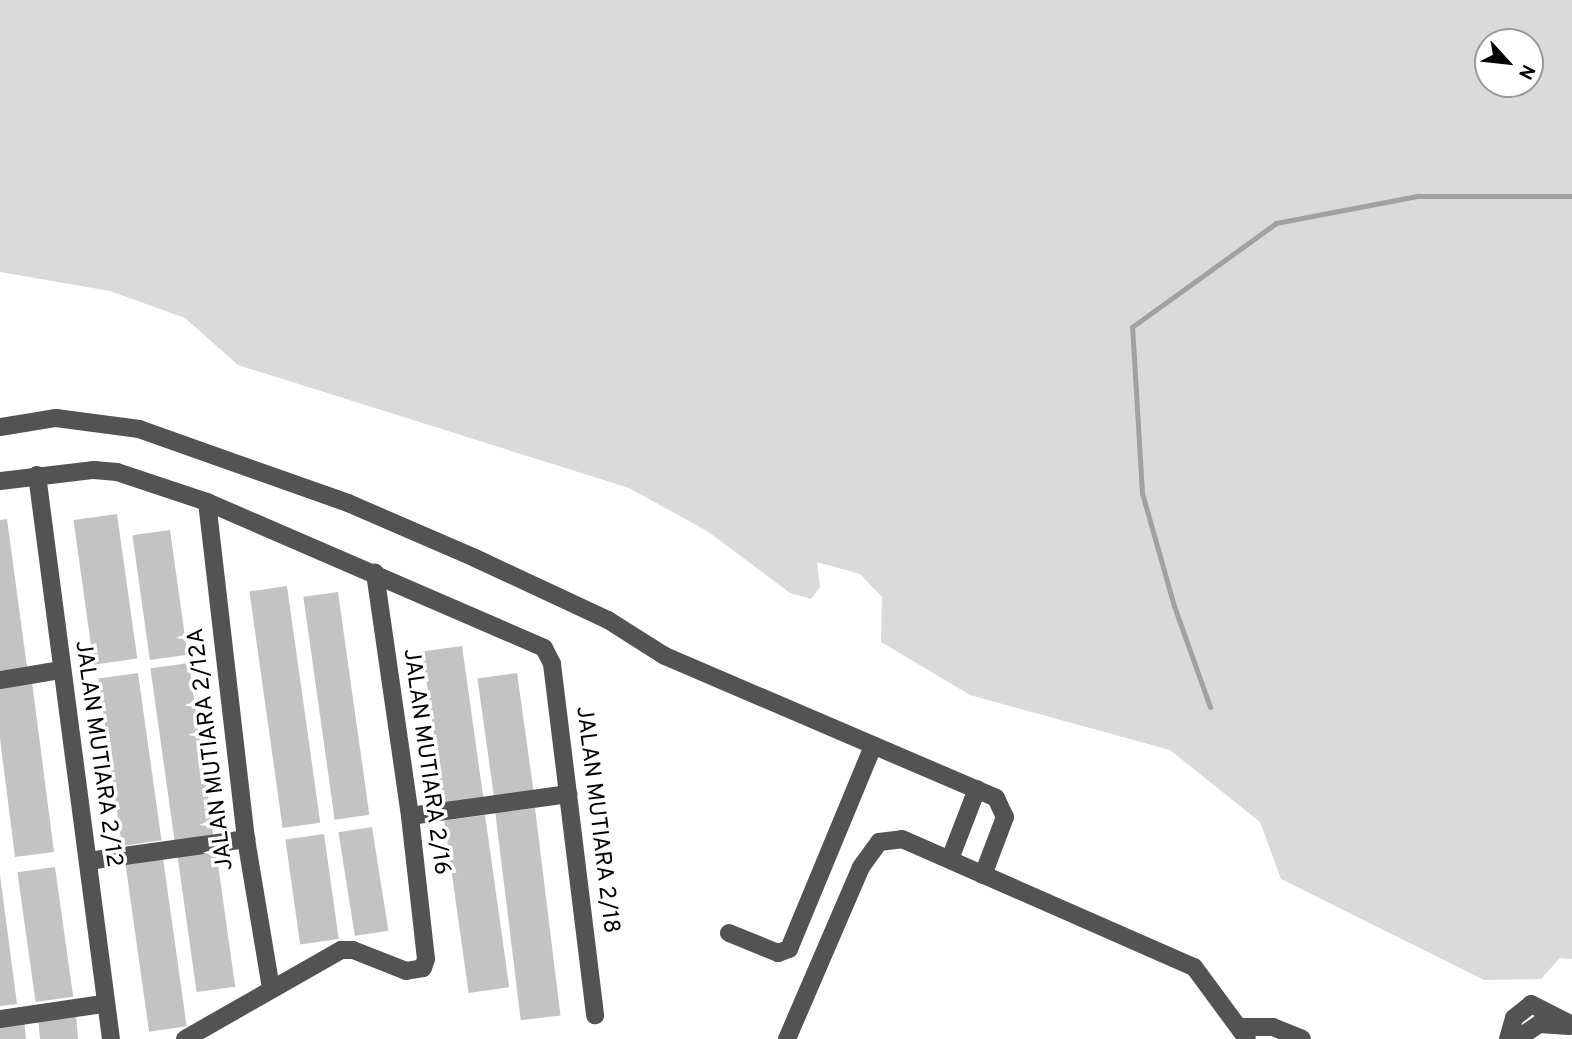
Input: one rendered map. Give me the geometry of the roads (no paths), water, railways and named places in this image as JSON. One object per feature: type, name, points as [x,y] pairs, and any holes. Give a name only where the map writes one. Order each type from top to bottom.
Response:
[{"type":"street","points":[[0,427],[56,418],[139,429],[336,498],[608,620],[665,656],[996,798],[1005,817],[983,876]]},
{"type":"street","points":[[0,481],[37,475],[117,472],[206,502],[375,572]]},
{"type":"street","name":"JALAN MUTIARA 2/12","points":[[37,475],[88,861],[103,1004],[111,1039]]},
{"type":"street","name":"JALAN MUTIARA 2/12A","points":[[206,502],[246,839],[271,989]]},
{"type":"street","name":"JALAN MUTIARA 2/18","points":[[375,572],[531,640],[544,648],[552,664],[596,1015]]},
{"type":"street","name":"JALAN MUTIARA 2/16","points":[[271,989],[341,950],[415,972],[426,959],[410,817],[375,572]]},
{"type":"street","points":[[0,680],[61,670]]},
{"type":"street","points":[[729,933],[778,953],[789,949],[873,746]]},
{"type":"street","points":[[950,859],[977,789]]},
{"type":"street","points":[[410,817],[568,794]]},
{"type":"street","points":[[88,861],[246,839]]},
{"type":"street","points":[[787,1039],[862,867],[879,842],[902,839],[1194,967],[1244,1033],[1273,1027],[1302,1039]]},
{"type":"street","points":[[185,1039],[271,989]]},
{"type":"street","points":[[0,1019],[103,1004]]},
{"type":"street","points":[[1508,1039],[1514,1018],[1531,1004],[1572,1026]]},
{"type":"street","points":[[1517,1039],[1539,1024],[1572,1026]]},
{"type":"waterway","points":[[1210,707],[1174,606],[1142,493],[1132,327],[1276,223],[1418,196],[1572,196]]}]
